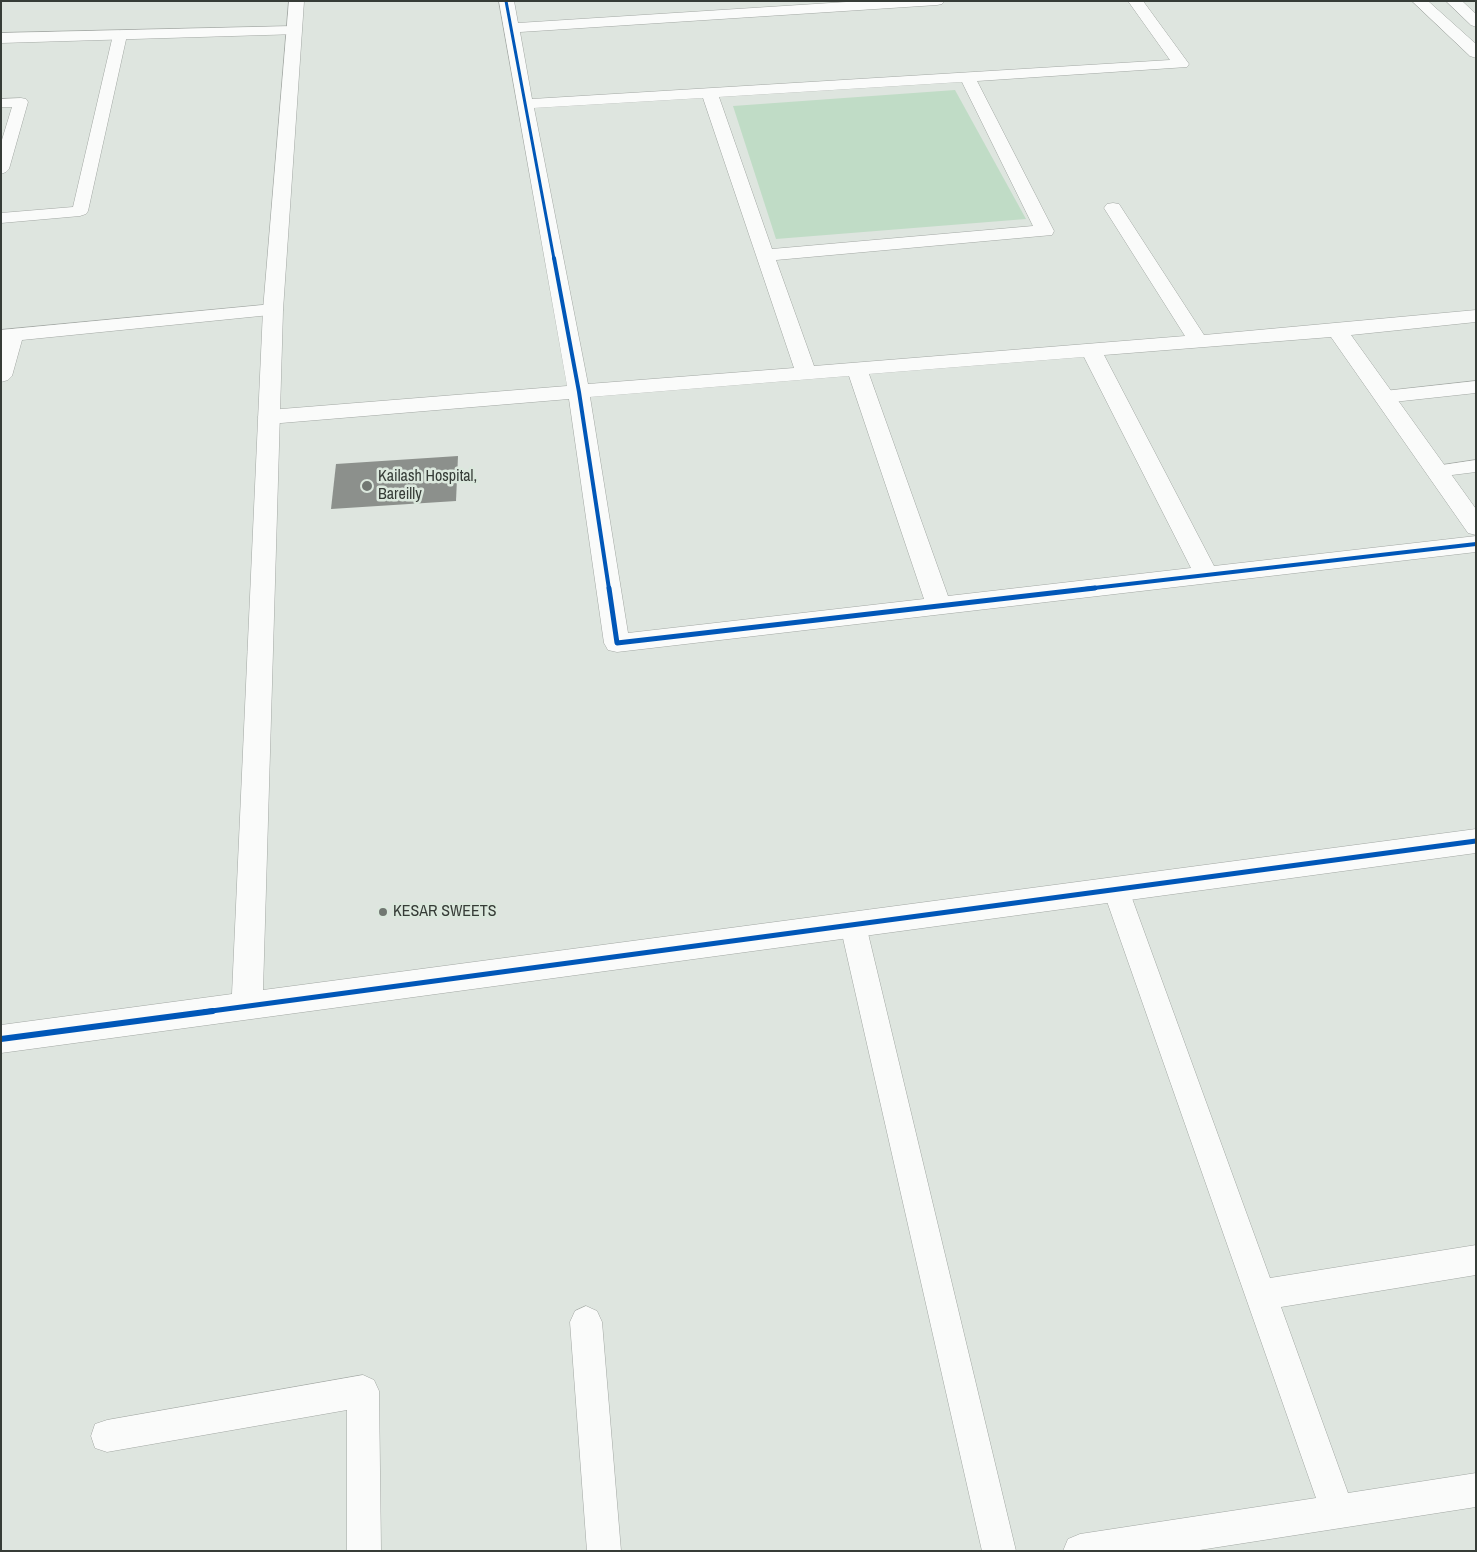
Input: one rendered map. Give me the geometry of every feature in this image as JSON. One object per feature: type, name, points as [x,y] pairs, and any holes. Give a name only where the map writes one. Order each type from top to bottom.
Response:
[{"type":"street","points":[[247,1007],[273,310],[297,1]]},
{"type":"street","points":[[506,1],[579,392],[617,643],[1476,544]]},
{"type":"street","points":[[511,28],[937,1]]},
{"type":"street","points":[[525,104],[1181,64],[1135,1]]},
{"type":"street","points":[[1419,1],[1476,53]]},
{"type":"street","points":[[1453,1],[1476,22]]},
{"type":"street","points":[[1,38],[294,31]]},
{"type":"street","points":[[765,255],[1046,231],[967,77]]},
{"type":"street","points":[[709,93],[806,373]]},
{"type":"street","points":[[1113,208],[1198,341]]},
{"type":"street","points":[[1,376],[7,336],[273,310]]},
{"type":"street","points":[[269,417],[1337,330],[1476,316]]},
{"type":"street","points":[[1337,330],[1476,527]]},
{"type":"street","points":[[1091,350],[1207,574]]},
{"type":"street","points":[[857,369],[939,606]]},
{"type":"street","points":[[1,1039],[1476,841]]},
{"type":"lane","points":[[1,218],[80,211],[120,35]]},
{"type":"lane","points":[[1,103],[20,102],[3,154],[1,169]]},
{"type":"lane","points":[[1384,397],[1476,387]]},
{"type":"lane","points":[[1436,471],[1476,466]]},
{"type":"lane","points":[[1116,890],[1338,1512]]},
{"type":"lane","points":[[854,925],[999,1551]]},
{"type":"lane","points":[[1261,1295],[1476,1260]]},
{"type":"lane","points":[[586,1322],[604,1551]]},
{"type":"lane","points":[[106,1436],[363,1391],[364,1551]]},
{"type":"lane","points":[[1080,1551],[1476,1490]]},
{"type":"green space","points":[[955,90],[1026,219],[776,239],[733,106]]},
{"type":"building","points":[[458,456],[456,501],[331,509],[336,464]]},
{"type":"cycle path","points":[[506,1],[579,392],[617,643],[1476,544]]},
{"type":"cycle path","points":[[1,1039],[1476,841]]},
{"type":"place","name":"Kailash Hospital, Bareilly","points":[[367,486]]},
{"type":"place","name":"KESAR SWEETS","points":[[383,912]]}]
